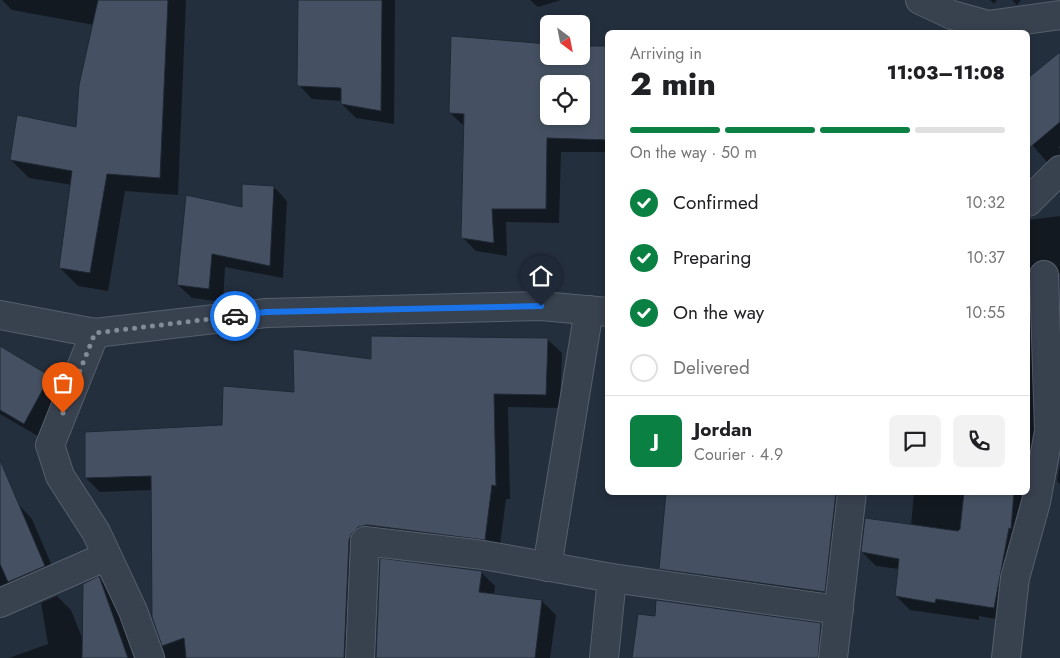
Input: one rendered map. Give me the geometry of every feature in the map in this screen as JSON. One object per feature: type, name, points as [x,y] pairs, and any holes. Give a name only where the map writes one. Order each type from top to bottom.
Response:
[{"type":"street","points":[[920,0],[952,15],[988,25],[1060,15]]},
{"type":"street","points":[[1030,200],[1060,170]]},
{"type":"street","points":[[1006,658],[1015,578],[1036,502],[1048,431],[1044,275]]},
{"type":"street","points":[[0,315],[95,333],[266,312],[541,306],[598,311],[547,567]]},
{"type":"street","points":[[95,333],[50,446],[60,476],[96,532],[134,611],[150,658]]},
{"type":"street","points":[[833,658],[852,495]]},
{"type":"street","points":[[360,658],[365,540],[483,555],[612,578],[839,610]]},
{"type":"street","points":[[0,603],[107,556]]},
{"type":"street","points":[[604,658],[612,578]]},
{"type":"building","points":[[98,0],[168,0],[160,178],[107,174],[90,273],[59,268],[72,171],[10,160],[17,115],[76,127],[79,85]]},
{"type":"building","points":[[298,0],[382,0],[381,111],[341,104],[341,88],[297,86]]},
{"type":"building","points":[[451,36],[540,43],[540,65],[590,65],[590,46],[605,46],[605,140],[547,138],[546,209],[492,209],[494,243],[461,238],[464,114],[449,113]]},
{"type":"building","points":[[1060,52],[1060,122],[1030,147],[1030,76]]},
{"type":"building","points":[[242,184],[274,186],[270,266],[212,254],[209,289],[177,285],[186,195],[242,207]]},
{"type":"building","points":[[371,336],[548,338],[546,395],[494,394],[496,486],[492,485],[485,540],[367,525],[358,527],[352,533],[349,540],[344,658],[186,658],[184,638],[162,646],[152,617],[151,476],[85,478],[85,432],[222,425],[223,386],[294,392],[293,349],[371,359]]},
{"type":"building","points":[[0,346],[50,376],[24,424],[0,410]]},
{"type":"building","points":[[0,460],[45,566],[8,582],[0,564]]},
{"type":"building","points":[[666,495],[836,495],[825,592],[659,569]]},
{"type":"building","points":[[964,495],[1014,495],[1011,529],[1009,528],[994,608],[936,599],[935,603],[895,596],[899,559],[861,552],[865,518],[958,531],[960,529]]},
{"type":"building","points":[[380,558],[482,571],[479,592],[542,600],[535,658],[376,658]]},
{"type":"building","points":[[99,576],[128,658],[82,658],[83,584]]},
{"type":"building","points":[[656,600],[821,623],[818,658],[632,658],[638,614],[655,616]]},
{"type":"way so far","points":[[63,413],[95,333],[235,316]]},
{"type":"route","points":[[235,316],[266,312],[541,306]]}]
